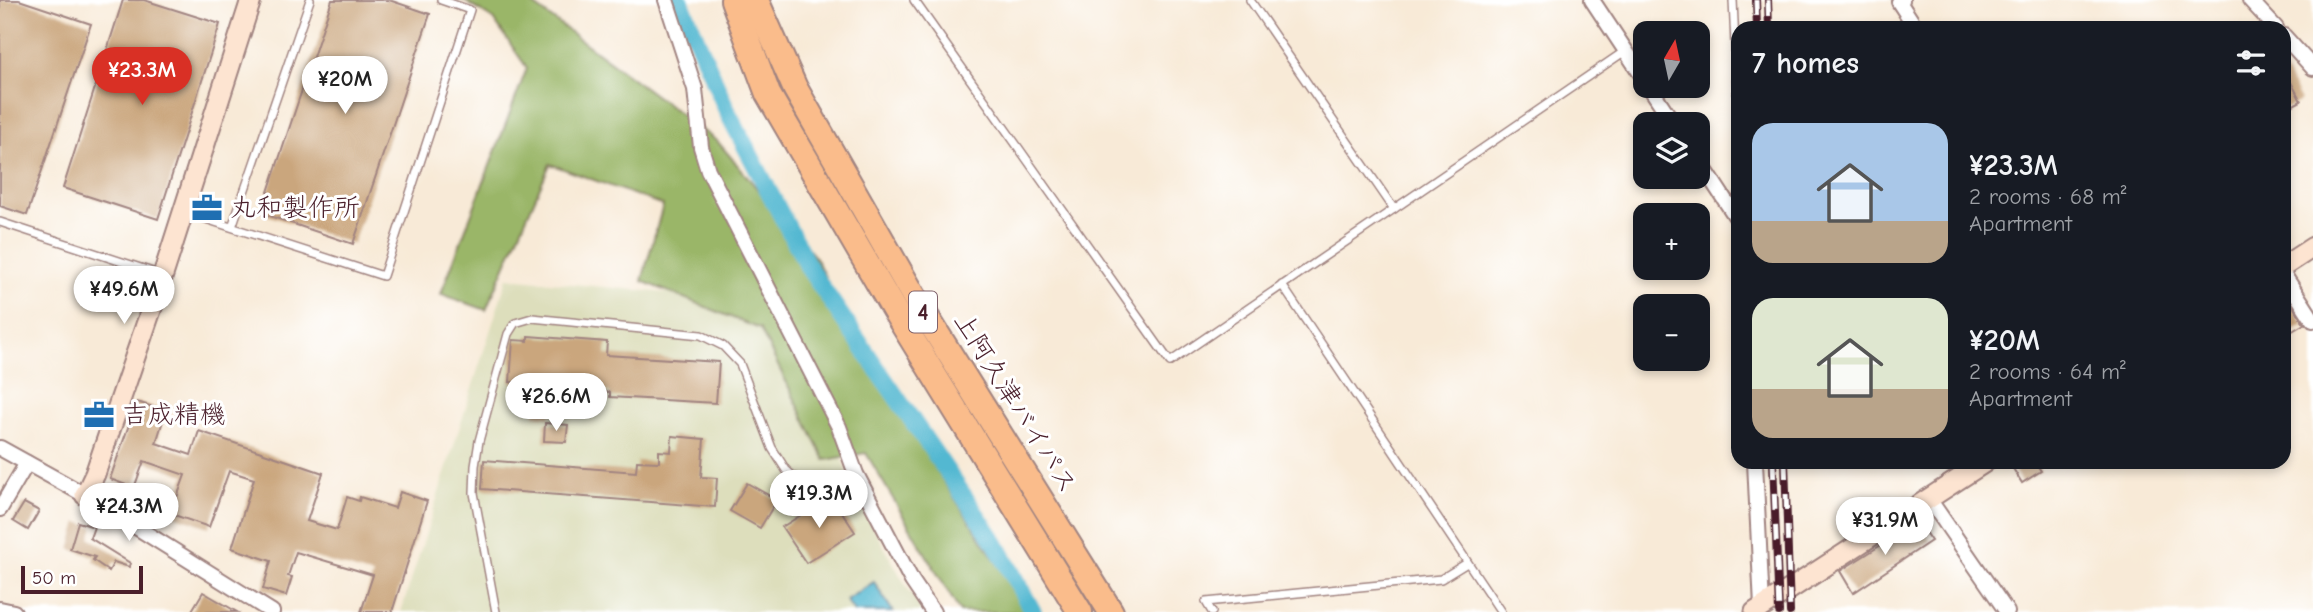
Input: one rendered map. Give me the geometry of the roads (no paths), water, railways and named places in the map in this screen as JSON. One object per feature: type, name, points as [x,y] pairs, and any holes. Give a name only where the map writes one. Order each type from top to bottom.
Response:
[{"type":"highway","name":"上阿久津バイパス","points":[[733,0],[768,94],[894,310],[1080,612]]},
{"type":"highway","name":"上阿久津バイパス","points":[[756,0],[794,88],[909,288],[1111,612]]},
{"type":"street","points":[[85,495],[95,474],[163,275],[251,0]]},
{"type":"street","points":[[666,0],[695,89],[701,147],[708,170],[839,427],[863,488],[912,582],[933,612]]},
{"type":"street","points":[[1591,0],[1633,62]]},
{"type":"street","points":[[1902,0],[1899,2],[1911,21]]},
{"type":"street","points":[[2250,0],[2270,21]]},
{"type":"street","points":[[2291,44],[2313,68]]},
{"type":"street","points":[[1710,177],[1731,209]]},
{"type":"street","points":[[2291,261],[2313,247]]},
{"type":"street","points":[[2291,286],[2313,320]]},
{"type":"street","points":[[0,448],[85,495],[272,612]]},
{"type":"street","points":[[0,509],[27,463]]},
{"type":"street","points":[[1755,469],[1758,610]]},
{"type":"street","points":[[1758,610],[1974,469]]},
{"type":"street","points":[[1929,499],[2007,612]]},
{"type":"street","points":[[0,609],[14,612]]},
{"type":"lane","points":[[232,227],[310,0]]},
{"type":"lane","points":[[183,211],[383,276],[470,10],[442,0]]},
{"type":"lane","points":[[914,0],[1170,362],[1626,51]]},
{"type":"lane","points":[[1250,0],[1394,209]]},
{"type":"lane","points":[[1733,0],[1734,21]]},
{"type":"lane","points":[[0,222],[163,275]]},
{"type":"lane","points":[[1282,285],[1500,612]]},
{"type":"lane","points":[[496,612],[474,493],[475,466],[479,441],[508,334],[515,323],[532,318],[701,335],[723,346],[740,364],[772,448],[786,470],[809,490],[838,494],[863,488]]},
{"type":"lane","points":[[1212,612],[1206,602],[1441,579],[1468,562]]},
{"type":"water","points":[[874,582],[893,612],[854,612],[846,600]]},
{"type":"waterway","points":[[680,0],[728,113],[810,270],[995,542],[1033,612]]},
{"type":"railway","points":[[1756,0],[1757,21]]},
{"type":"railway","points":[[1768,0],[1769,21]]},
{"type":"railway","points":[[1773,469],[1779,612]]},
{"type":"railway","points":[[1785,469],[1790,612]]},
{"type":"place","name":"丸和製作所","points":[[207,208]]},
{"type":"place","name":"吉成精機","points":[[99,415]]}]
